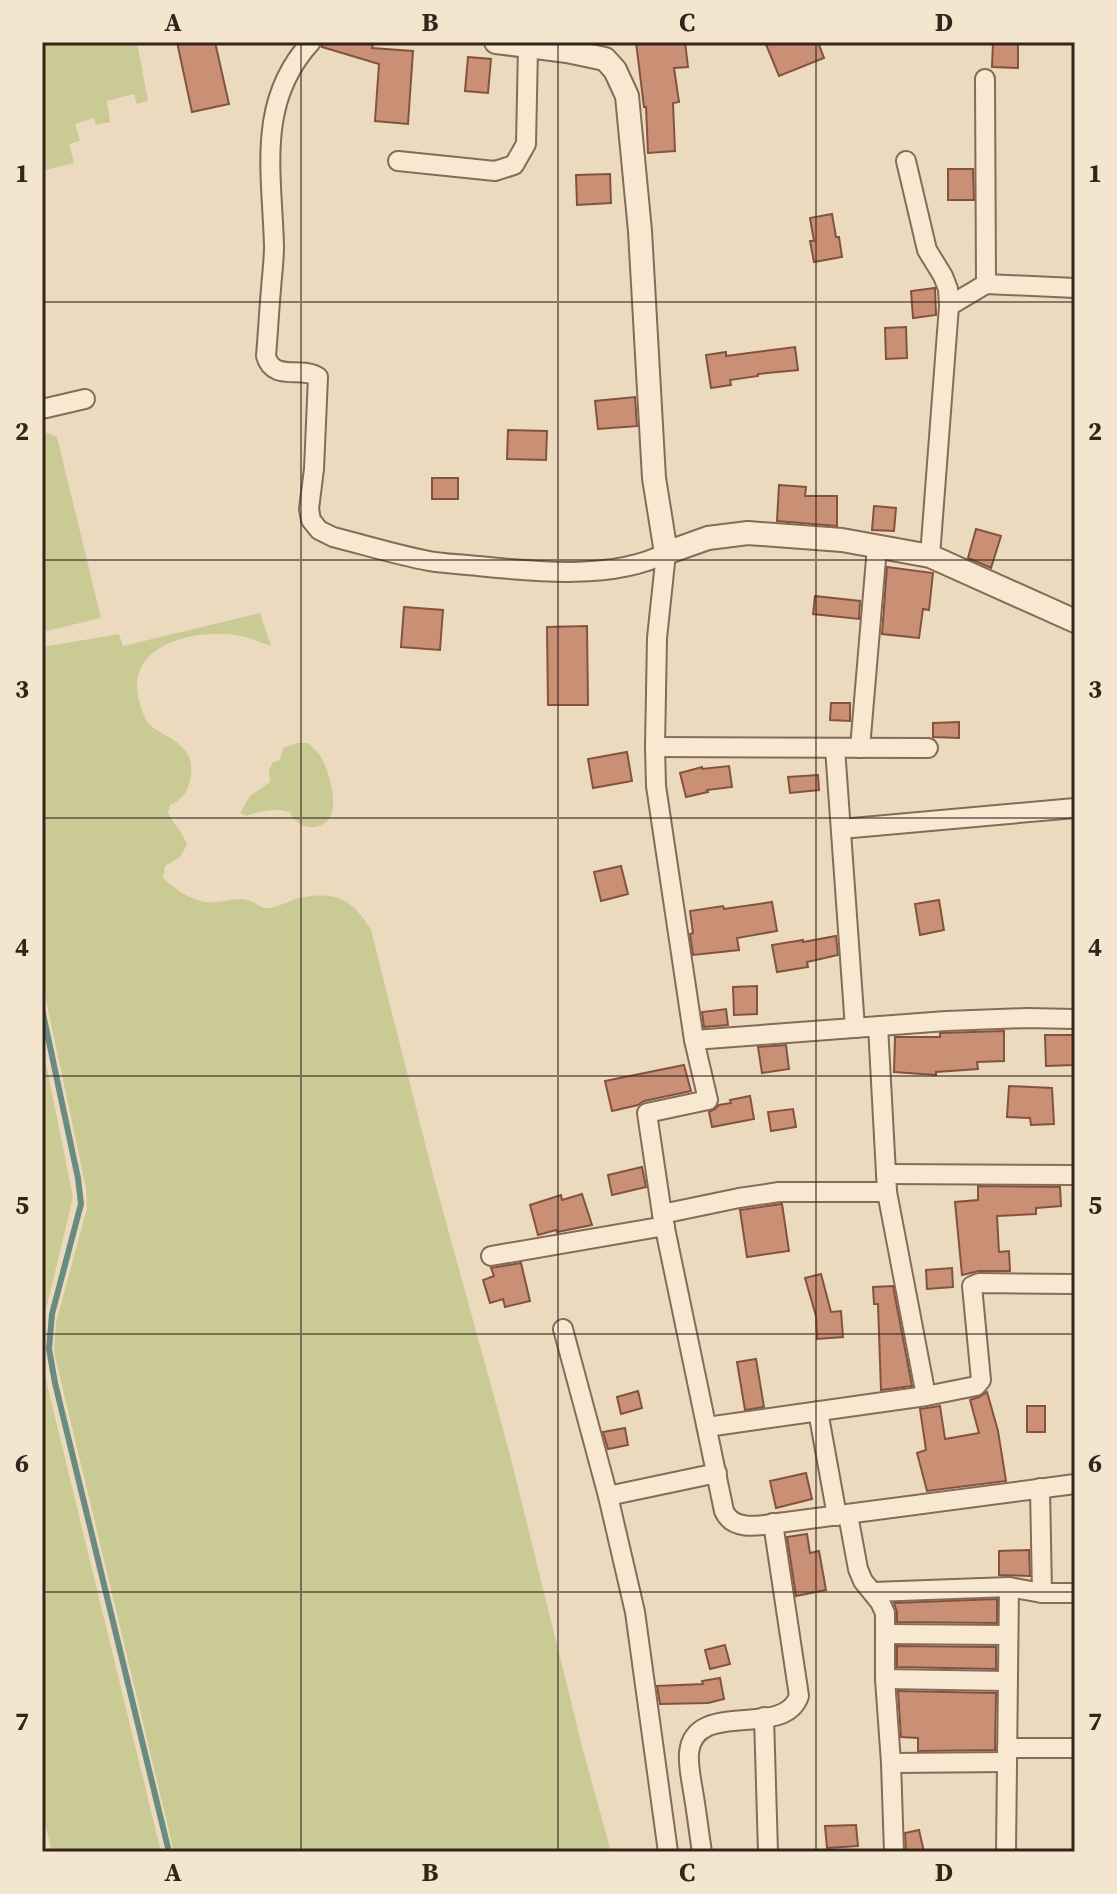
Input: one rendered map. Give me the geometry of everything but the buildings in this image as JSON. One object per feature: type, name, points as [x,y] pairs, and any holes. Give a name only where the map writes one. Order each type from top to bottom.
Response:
[{"type":"street","points":[[311,42],[299,55],[283,84],[273,114],[270,156],[274,249],[266,356],[272,367],[287,373],[313,373],[318,377],[309,509],[311,520],[319,530],[333,537],[429,561],[520,570],[601,571],[629,567],[708,538],[748,533],[842,540],[930,556],[1075,621]]},
{"type":"street","points":[[496,42],[605,59],[615,70],[627,96],[640,231],[654,478],[666,553],[657,638],[656,786],[694,1040],[708,1100],[647,1113],[663,1220],[728,1519],[741,1525],[773,1523],[1075,1484]]},
{"type":"street","points":[[398,161],[495,171],[514,165],[526,144],[528,47]]},
{"type":"street","points":[[985,79],[986,284]]},
{"type":"street","points":[[906,161],[927,250],[948,289],[930,556]]},
{"type":"street","points":[[949,306],[986,284],[1075,288]]},
{"type":"street","points":[[42,409],[85,399]]},
{"type":"street","points":[[860,748],[877,547]]},
{"type":"street","points":[[655,747],[928,748]]},
{"type":"street","points":[[835,748],[855,1028]]},
{"type":"street","points":[[841,829],[1075,808]]},
{"type":"street","points":[[694,1040],[946,1021],[1075,1019]]},
{"type":"street","points":[[878,1026],[886,1183],[926,1396]]},
{"type":"street","points":[[491,1256],[663,1220],[739,1198],[779,1192],[886,1183],[1075,1175]]},
{"type":"street","points":[[707,1427],[976,1386],[981,1382],[972,1286],[1075,1284]]},
{"type":"street","points":[[563,1329],[608,1496],[635,1612],[668,1852]]},
{"type":"street","points":[[818,1411],[842,1516],[858,1569],[885,1613],[885,1679],[894,1852]]},
{"type":"street","points":[[608,1496],[717,1473]]},
{"type":"street","points":[[1040,1488],[1042,1593]]},
{"type":"street","points":[[702,1852],[690,1771],[691,1745],[697,1734],[706,1726],[789,1710],[796,1705],[799,1696],[773,1523]]},
{"type":"street","points":[[873,1592],[1009,1587],[1042,1593],[1075,1593]]},
{"type":"street","points":[[1006,1852],[1009,1587]]},
{"type":"street","points":[[886,1634],[1007,1635]]},
{"type":"street","points":[[885,1679],[1007,1681]]},
{"type":"street","points":[[764,1717],[768,1852]]},
{"type":"street","points":[[891,1763],[1075,1748]]},
{"type":"green space","points":[[42,42],[137,42],[148,101],[137,104],[134,94],[107,101],[110,122],[96,125],[94,118],[75,124],[80,141],[69,144],[74,163],[42,171]]},
{"type":"green space","points":[[42,431],[57,437],[101,618],[42,632]]},
{"type":"green space","points":[[260,613],[271,646],[241,636],[204,634],[167,644],[152,654],[142,667],[137,683],[146,719],[151,726],[182,747],[191,767],[187,790],[170,805],[168,813],[187,845],[180,857],[165,866],[163,878],[188,896],[210,902],[244,899],[270,908],[301,898],[337,898],[352,906],[371,930],[611,1852],[174,1852],[54,1352],[56,1323],[87,1208],[86,1188],[42,981],[42,647],[119,634],[123,646]]},
{"type":"green space","points":[[308,743],[324,763],[333,796],[332,811],[326,822],[308,827],[297,822],[290,812],[268,810],[247,816],[240,813],[250,796],[270,782],[269,770],[273,762],[280,760],[283,748]]},
{"type":"green space","points":[[42,1044],[73,1197],[42,1334]]},
{"type":"green space","points":[[42,1355],[161,1852],[52,1852],[42,1811]]},
{"type":"waterway","points":[[42,1009],[81,1204],[52,1314],[49,1349],[169,1852]]}]
